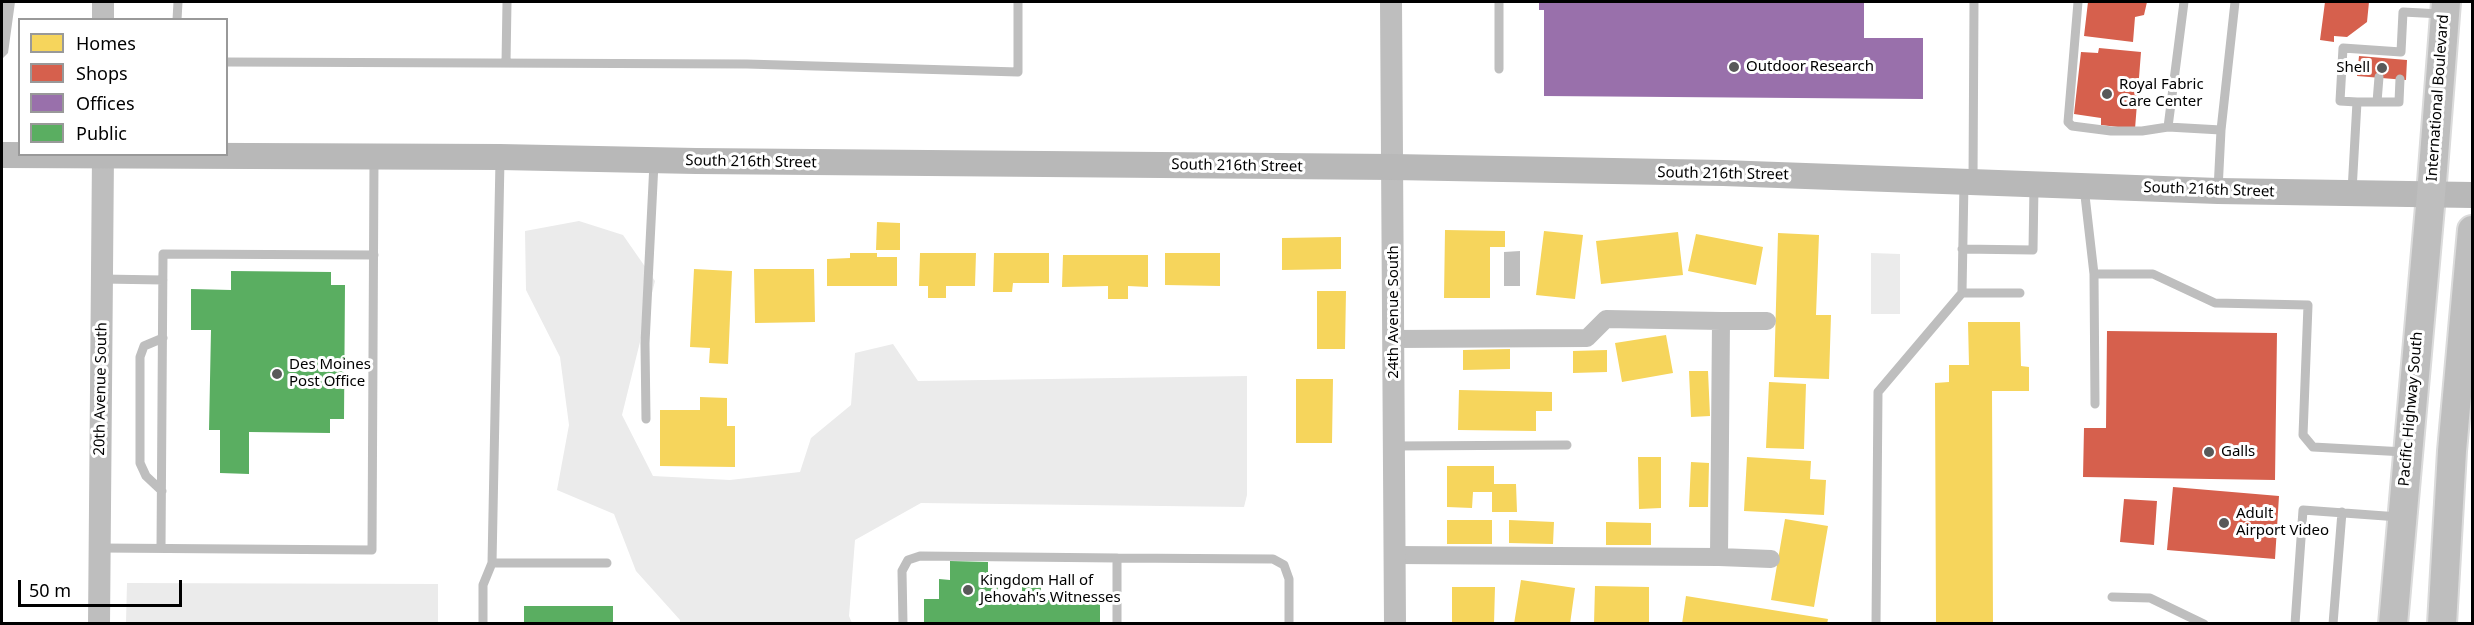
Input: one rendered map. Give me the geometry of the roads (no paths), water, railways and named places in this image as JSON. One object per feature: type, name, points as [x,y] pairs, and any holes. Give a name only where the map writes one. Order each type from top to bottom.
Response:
[{"type":"main road","name":"International Boulevard","points":[[2431,195],[2445,8]]},
{"type":"main road","name":"South 216th Street","points":[[2,155],[18,155]]},
{"type":"main road","name":"South 216th Street","points":[[228,156],[1393,167],[1723,173],[2084,184],[2218,191],[2472,195]]},
{"type":"main road","name":"Pacific Highway South","points":[[2393,624],[2431,195]]},
{"type":"main road","points":[[2442,624],[2467,352],[2472,230]]},
{"type":"street","points":[[103,2],[103,18]]},
{"type":"street","name":"24th Avenue South","points":[[1391,2],[1395,624]]},
{"type":"street","name":"20th Avenue South","points":[[99,624],[103,156]]},
{"type":"street","points":[[1394,339],[1587,338],[1606,319],[1767,321]]},
{"type":"street","points":[[1719,558],[1721,321]]},
{"type":"street","points":[[1395,555],[1771,559]]},
{"type":"lane","points":[[177,2],[177,18]]},
{"type":"lane","points":[[506,63],[507,2]]},
{"type":"lane","points":[[228,62],[747,64],[1018,72],[1018,2]]},
{"type":"lane","points":[[1499,2],[1499,69]]},
{"type":"lane","points":[[1876,624],[1878,392],[1962,292],[1974,2]]},
{"type":"lane","points":[[2078,2],[2068,122],[2072,126],[2142,132],[2168,128],[2221,130]]},
{"type":"lane","points":[[2168,128],[2184,2]]},
{"type":"lane","points":[[2218,191],[2221,130],[2235,2]]},
{"type":"lane","points":[[2400,79],[2398,102],[2340,101],[2343,48],[2401,55],[2403,12],[2445,8]]},
{"type":"lane","points":[[2377,102],[2379,77]]},
{"type":"lane","points":[[2352,193],[2357,102]]},
{"type":"lane","points":[[100,548],[372,550],[374,157]]},
{"type":"lane","points":[[483,624],[483,585],[492,563],[500,157]]},
{"type":"lane","points":[[646,419],[645,343],[654,160]]},
{"type":"lane","points":[[1962,249],[2033,250],[2034,183]]},
{"type":"lane","points":[[2084,184],[2094,274],[2095,404]]},
{"type":"lane","points":[[161,548],[163,254],[374,255]]},
{"type":"lane","points":[[2094,274],[2152,274],[2215,303],[2308,304],[2303,435],[2313,447],[2407,452]]},
{"type":"lane","points":[[102,279],[163,280]]},
{"type":"lane","points":[[1962,292],[2020,292]]},
{"type":"lane","points":[[162,338],[144,346],[140,357],[140,463],[146,476],[162,491]]},
{"type":"lane","points":[[1395,446],[1567,445]]},
{"type":"lane","points":[[2295,624],[2302,510],[2402,518]]},
{"type":"lane","points":[[2333,624],[2342,512]]},
{"type":"lane","points":[[903,624],[902,571],[908,560],[920,556],[1273,559],[1284,565],[1289,579],[1288,624]]},
{"type":"lane","points":[[1117,558],[1117,624]]},
{"type":"lane","points":[[492,563],[607,563]]},
{"type":"lane","points":[[2112,597],[2150,598],[2204,624]]},
{"type":"place","name":"Outdoor Research","points":[[1734,67]]},
{"type":"place","name":"Shell","points":[[2382,68]]},
{"type":"place","name":"Royal Fabric Care Center","points":[[2107,94]]},
{"type":"place","name":"Des Moines Post Office","points":[[277,374]]},
{"type":"place","name":"Galls","points":[[2209,452]]},
{"type":"place","name":"Adult Airport Video","points":[[2224,523]]},
{"type":"place","name":"Kingdom Hall of Jehovah's Witnesses","points":[[968,590]]}]
